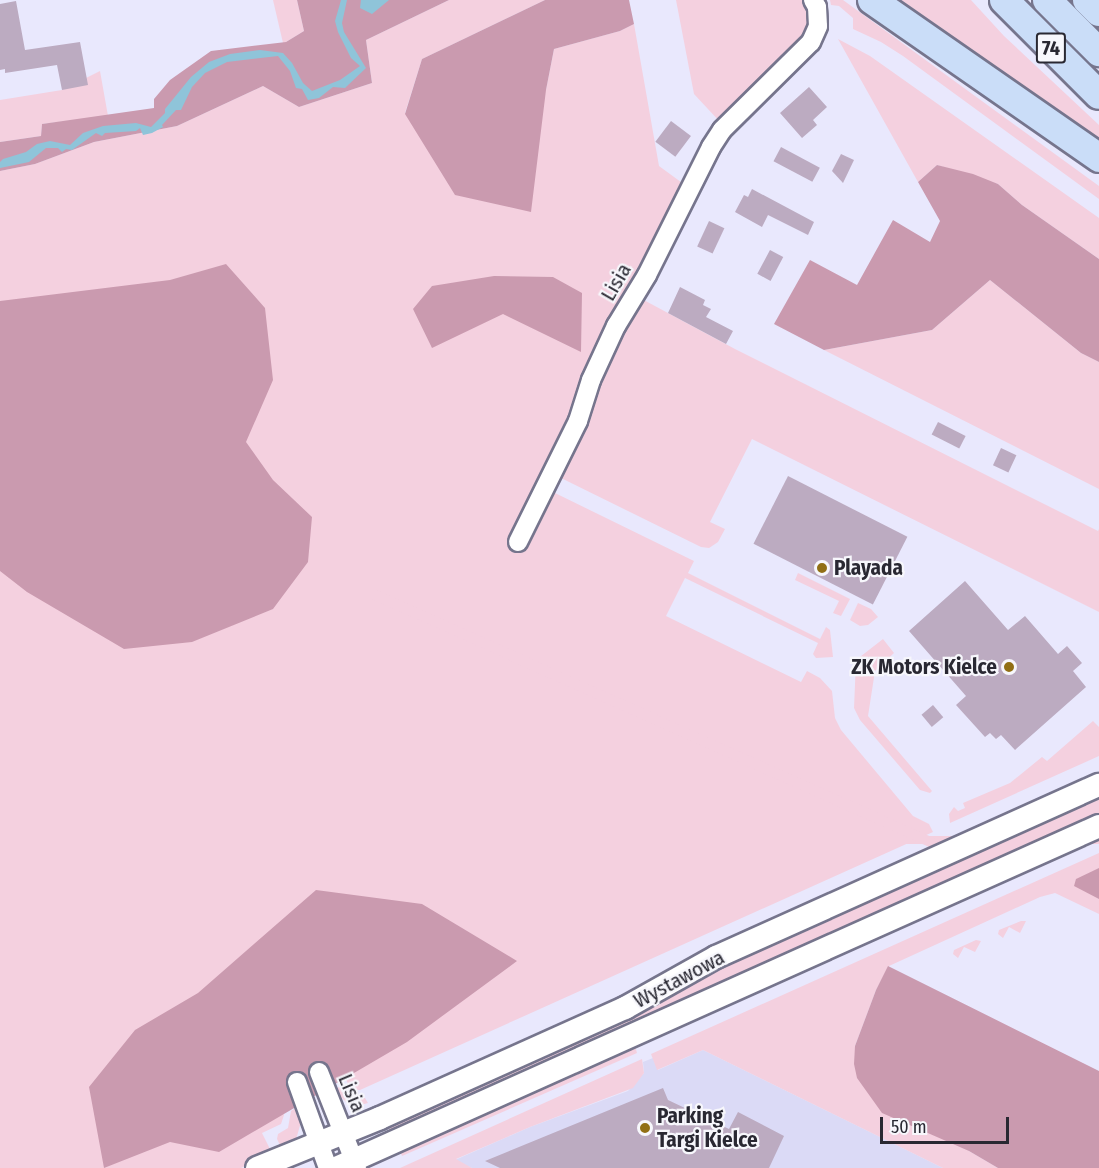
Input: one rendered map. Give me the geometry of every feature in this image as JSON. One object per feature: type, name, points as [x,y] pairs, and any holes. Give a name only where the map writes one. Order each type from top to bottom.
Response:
[{"type":"main road","points":[[872,0],[1099,158]]},
{"type":"main road","name":"74","points":[[1004,0],[1099,95]]},
{"type":"main road","name":"74","points":[[1047,0],[1099,52]]},
{"type":"main road","points":[[1087,0],[1099,12]]},
{"type":"street","name":"Lisia","points":[[518,542],[578,421],[591,380],[616,326],[647,275],[711,147],[722,130],[785,66],[807,48],[817,31],[817,8],[813,0]]},
{"type":"street","name":"Wystawowa","points":[[256,1168],[318,1141],[380,1118],[625,1008],[716,957],[1099,785]]},
{"type":"street","name":"Wystawowa","points":[[349,1166],[1099,826]]},
{"type":"street","name":"Lisia","points":[[319,1072],[344,1132],[349,1166]]},
{"type":"street","points":[[297,1082],[328,1168]]},
{"type":"shaded area","points":[[273,0],[297,0],[304,31],[283,43]]},
{"type":"shaded area","points":[[297,0],[449,0],[366,40],[372,83],[299,107],[263,86],[177,126],[94,142],[35,164],[0,171],[0,142],[41,136],[42,124],[154,108],[154,99],[170,80],[211,51],[286,42],[304,31]]},
{"type":"shaded area","points":[[341,0],[347,0],[342,23],[344,32],[366,68],[345,88],[333,87],[319,98],[308,100],[302,89],[296,88],[290,71],[278,56],[227,62],[205,73],[192,87],[181,110],[176,110],[162,125],[163,127],[152,133],[143,135],[140,128],[136,131],[105,133],[102,136],[96,133],[72,150],[66,149],[62,152],[58,148],[46,148],[29,162],[0,168],[0,162],[3,159],[26,152],[37,144],[50,141],[70,145],[83,133],[103,126],[136,123],[151,127],[165,113],[165,109],[191,77],[209,62],[230,54],[260,50],[283,53],[292,63],[303,83],[312,91],[340,80],[360,66],[351,58],[338,32],[335,21]]},
{"type":"shaded area","points":[[361,0],[389,0],[372,14],[360,8]]},
{"type":"shaded area","points":[[449,0],[545,0],[422,59],[405,113],[546,90],[554,49],[620,31],[634,24],[659,166],[685,185],[640,298],[735,349],[1098,531],[1099,529],[1099,612],[752,439],[710,522],[725,529],[718,542],[709,548],[701,547],[561,478],[555,493],[694,561],[688,573],[820,639],[826,627],[830,630],[833,657],[816,658],[813,654],[818,643],[685,578],[666,616],[801,682],[807,671],[820,678],[832,691],[835,718],[841,730],[913,816],[929,824],[933,832],[360,1090],[355,1090],[348,1084],[339,1063],[274,1093],[284,1115],[281,1124],[262,1133],[272,1153],[241,1168],[0,1168],[0,171],[35,164],[94,142],[177,126],[263,86],[299,107],[372,83],[366,40]]},
{"type":"shaded area","points":[[545,0],[629,0],[634,24],[620,31],[554,49],[546,90],[531,212],[455,195],[405,114],[422,59]]},
{"type":"shaded area","points":[[676,0],[806,0],[813,12],[812,31],[721,123],[694,94]]},
{"type":"shaded area","points":[[830,0],[843,0],[1099,186],[1099,199],[903,56],[881,42],[853,29],[853,18],[839,6],[831,5]]},
{"type":"shaded area","points":[[901,0],[971,0],[1004,36],[1099,125],[1099,141]]},
{"type":"shaded area","points":[[838,39],[870,56],[1099,218],[1099,259],[1022,205],[998,184],[937,165],[918,182]]},
{"type":"shaded area","points":[[100,71],[108,116],[42,124],[41,136],[0,142],[0,100],[62,90]]},
{"type":"shaded area","points":[[937,165],[973,174],[998,184],[1022,205],[1099,259],[1099,362],[1081,353],[990,280],[932,330],[824,350],[774,324],[810,260],[857,285],[893,220],[930,242],[940,221],[918,182]]},
{"type":"shaded area","points":[[226,264],[265,308],[273,380],[246,442],[273,480],[312,517],[308,562],[273,609],[192,642],[124,649],[27,592],[0,571],[0,301],[170,280]]},
{"type":"shaded area","points":[[494,276],[553,277],[582,293],[581,352],[503,314],[432,348],[413,309],[432,286]]},
{"type":"shaded area","points":[[990,280],[1081,353],[1099,362],[1099,489],[824,350],[932,330]]},
{"type":"shaded area","points":[[798,573],[850,599],[841,616],[833,613],[839,601],[795,580]]},
{"type":"shaded area","points":[[375,589],[936,839],[932,848],[371,598]]},
{"type":"shaded area","points":[[858,603],[871,609],[878,617],[868,625],[860,626],[850,620]]},
{"type":"shaded area","points":[[883,639],[894,653],[875,671],[868,716],[932,791],[930,793],[920,790],[860,720],[854,708],[856,660]]},
{"type":"shaded area","points":[[1093,721],[1099,727],[1099,756],[950,823],[949,814],[954,807],[958,811],[965,808],[963,803],[1010,783],[1042,757],[1047,761]]},
{"type":"shaded area","points":[[1099,797],[1099,813],[391,1132],[388,1126],[738,959]]},
{"type":"shaded area","points":[[611,836],[1099,836],[1099,844],[611,844]]},
{"type":"shaded area","points":[[1099,853],[1099,914],[1055,893],[1040,897],[889,966],[876,990],[855,1046],[969,1151],[998,1168],[943,1168],[703,1050],[657,1070],[651,1054]]},
{"type":"shaded area","points":[[1099,868],[1099,899],[1074,886],[1076,879]]},
{"type":"shaded area","points":[[316,890],[422,904],[517,961],[407,1042],[219,1152],[170,1142],[104,1168],[89,1087],[135,1030],[198,993]]},
{"type":"shaded area","points":[[1026,921],[1020,933],[1009,927],[1003,938],[998,934],[999,930]]},
{"type":"shaded area","points":[[976,940],[981,941],[975,952],[964,947],[958,958],[953,954],[954,950]]},
{"type":"shaded area","points":[[888,966],[1099,1071],[1099,1168],[998,1168],[969,1151],[882,1113],[857,1078],[854,1064],[855,1046],[876,990]]},
{"type":"shaded area","points":[[635,1046],[637,1053],[402,1156],[400,1151]]},
{"type":"shaded area","points":[[703,1050],[943,1168],[472,1168],[455,1160],[530,1127],[628,1091],[644,1073],[643,1062],[653,1058],[658,1070]]},
{"type":"shaded area","points":[[642,1059],[644,1073],[633,1088],[530,1127],[456,1159],[472,1168],[400,1168]]},
{"type":"shaded area","points":[[339,1087],[353,1098],[365,1098],[368,1103],[357,1106],[346,1102],[334,1090]]},
{"type":"shaded area","points":[[297,1107],[301,1122],[297,1136],[293,1143],[282,1149],[277,1139],[278,1134],[288,1128],[291,1111]]},
{"type":"building","points":[[16,1],[25,50],[80,42],[88,85],[62,90],[57,65],[5,73],[5,69],[0,70],[0,4]]},
{"type":"building","points":[[809,87],[827,107],[813,120],[817,125],[802,138],[780,113]]},
{"type":"building","points":[[671,121],[691,136],[675,157],[655,142]]},
{"type":"building","points":[[781,147],[820,168],[812,182],[773,161]]},
{"type":"building","points":[[841,154],[854,160],[843,183],[832,171]]},
{"type":"building","points":[[752,189],[814,222],[808,235],[768,215],[762,227],[735,212],[744,195],[748,197]]},
{"type":"building","points":[[709,221],[724,228],[713,254],[697,246]]},
{"type":"building","points":[[770,250],[783,257],[771,281],[757,274]]},
{"type":"building","points":[[680,287],[705,300],[703,305],[711,309],[706,317],[733,331],[726,344],[668,313]]},
{"type":"building","points":[[938,422],[966,436],[959,449],[932,434]]},
{"type":"building","points":[[1001,448],[1016,455],[1008,472],[993,465]]},
{"type":"building","points":[[788,476],[907,537],[873,605],[753,544]]},
{"type":"building","name":"ZK Motors Kielce","points":[[965,581],[1008,630],[1025,616],[1058,654],[1067,646],[1082,663],[1073,671],[1086,687],[1015,750],[1001,735],[996,739],[990,733],[985,737],[956,705],[966,696],[909,631]]},
{"type":"building","points":[[933,705],[943,717],[932,727],[922,715]]},
{"type":"building","name":"Parking Targi Kielce","points":[[663,1088],[668,1100],[729,1129],[738,1112],[784,1136],[769,1168],[500,1168],[485,1161]]},
{"type":"place","name":"Playada","points":[[822,568]]},
{"type":"place","name":"ZK Motors Kielce","points":[[1009,667]]},
{"type":"place","name":"Parking Targi Kielce","points":[[645,1128]]}]
